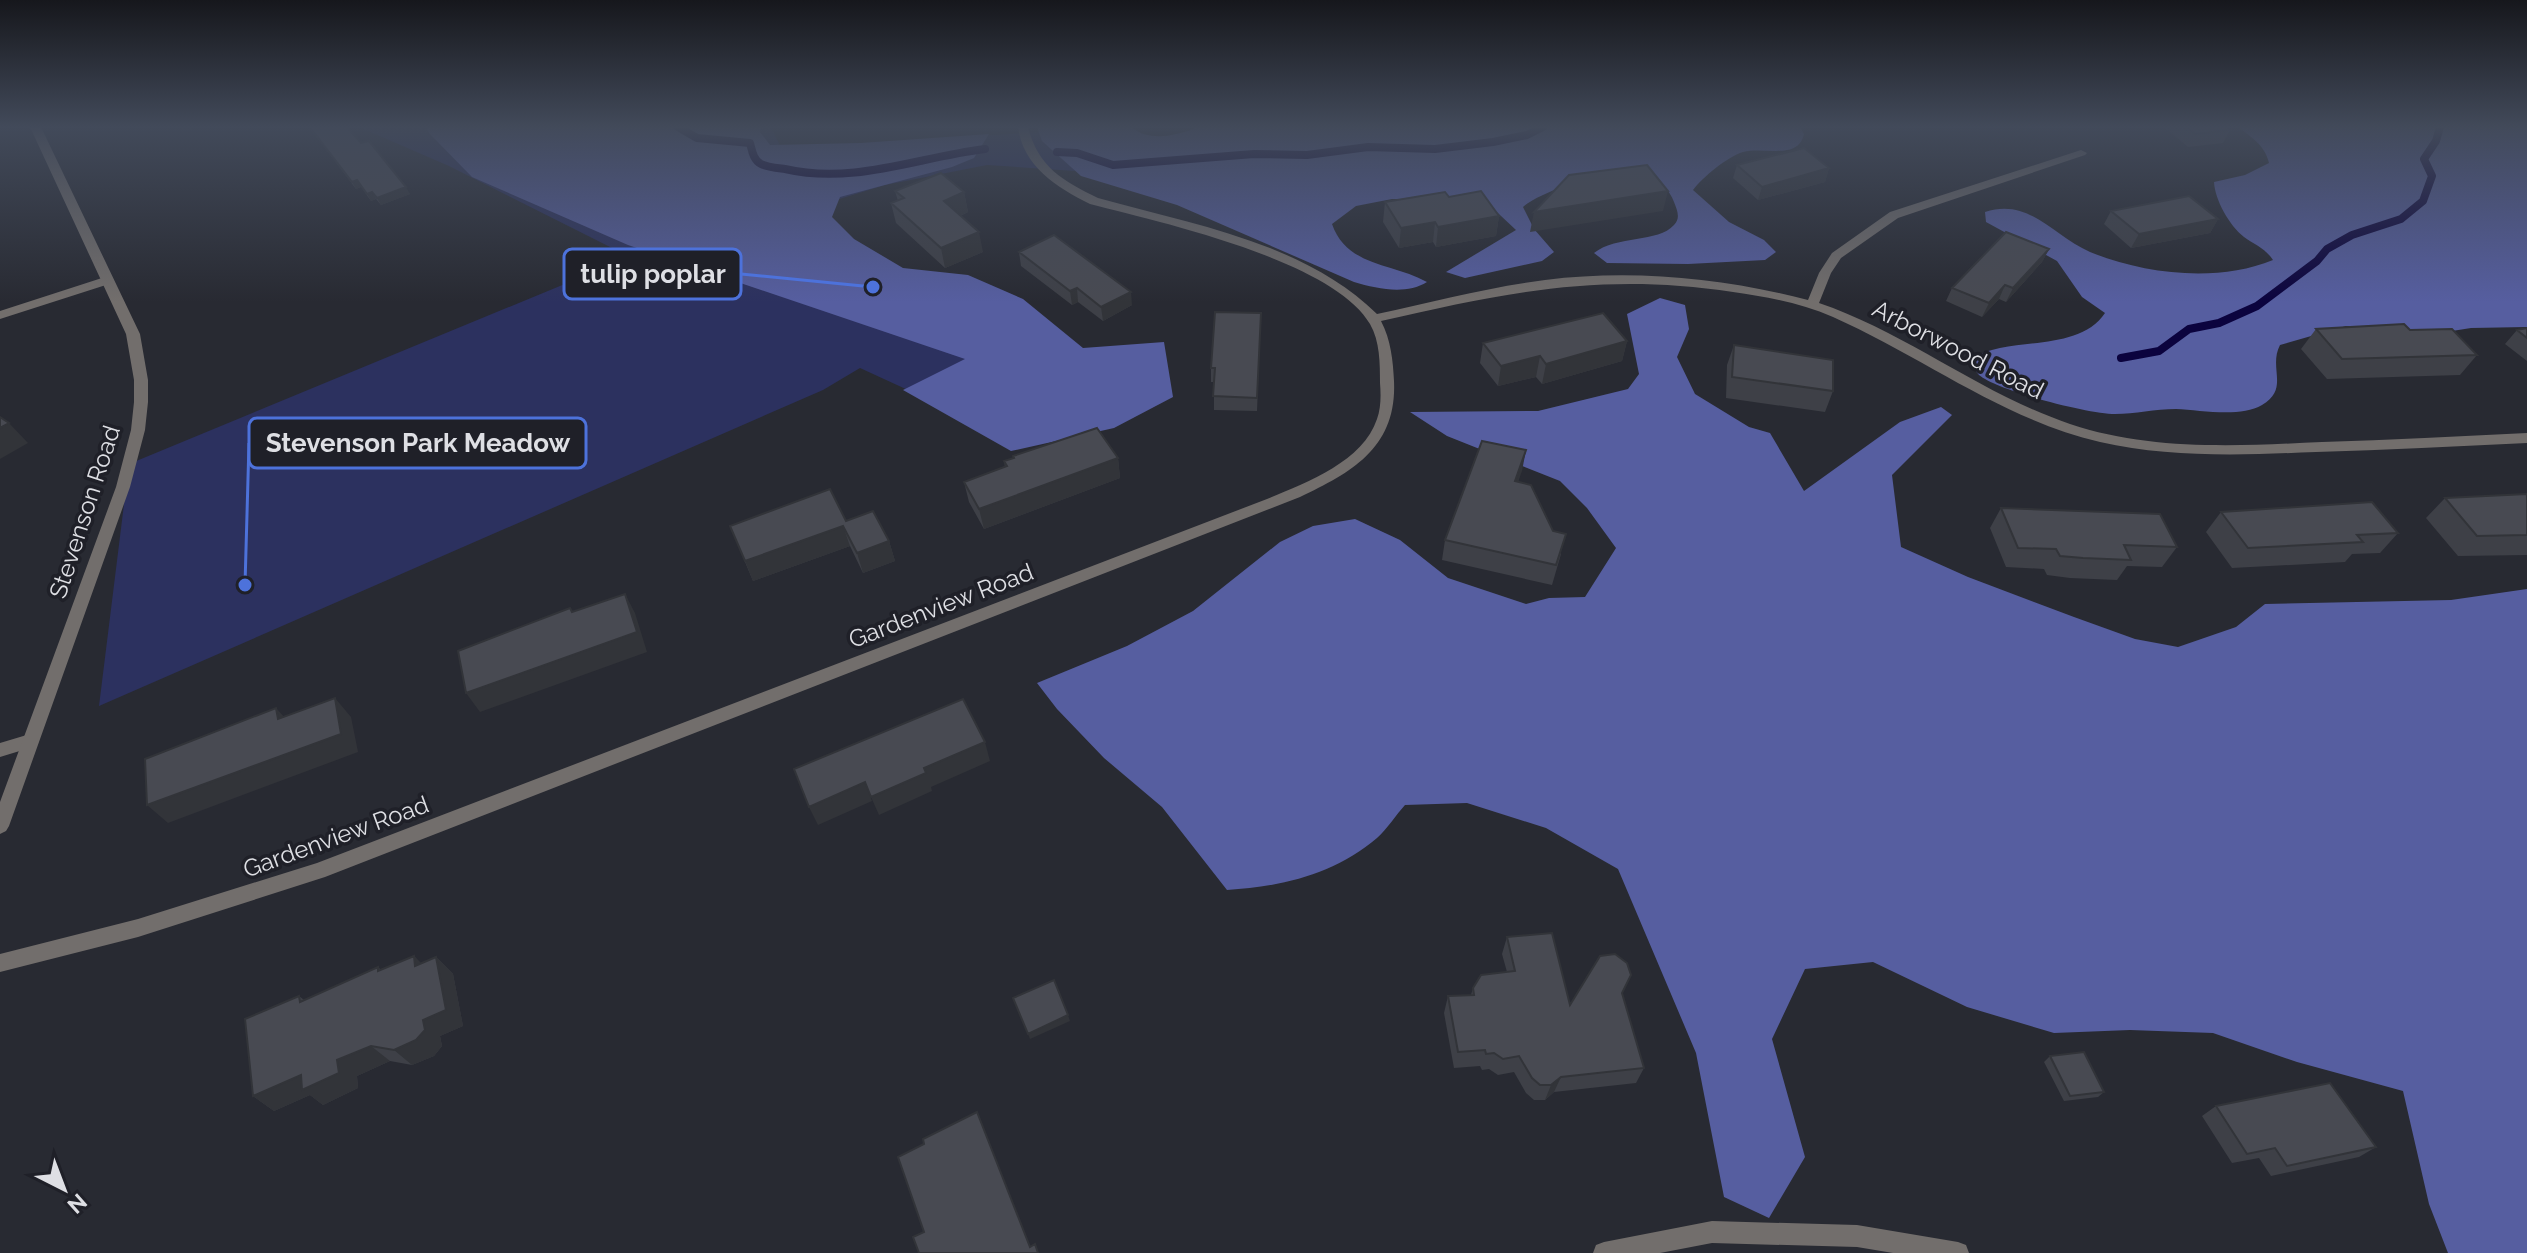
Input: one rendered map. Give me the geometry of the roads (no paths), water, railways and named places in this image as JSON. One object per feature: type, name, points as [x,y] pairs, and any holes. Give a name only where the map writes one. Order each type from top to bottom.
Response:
[{"type":"street","name":"Stevenson Road","points":[[0,826],[123,487],[138,430],[141,380],[133,334],[62,185]]},
{"type":"street","points":[[1065,185],[1094,201],[1293,262],[1353,299],[1374,319]]},
{"type":"street","points":[[1812,305],[1825,273],[1836,256],[1851,243],[1894,215],[1983,185]]},
{"type":"street","name":"Arborwood Road","points":[[1374,319],[1522,287],[1595,279],[1654,278],[1730,287],[1812,305],[1894,342],[1977,388],[2044,418],[2097,436],[2154,447],[2229,451],[2527,438]]},
{"type":"street","points":[[0,315],[105,281]]},
{"type":"street","name":"Gardenview Road","points":[[0,963],[165,920],[319,871],[1288,496],[1326,478],[1351,460],[1371,441],[1383,422],[1388,399],[1387,372],[1374,319]]},
{"type":"street","points":[[0,750],[30,741]]},
{"type":"street","points":[[1604,1253],[1712,1232],[1857,1236],[1958,1253]]},
{"type":"waterway","points":[[2121,358],[2159,351],[2189,329],[2219,323],[2257,306],[2317,261],[2327,249],[2352,235],[2401,219],[2423,201],[2429,185]]},
{"type":"place","name":"tulip poplar","points":[[873,287]]},
{"type":"place","name":"Stevenson Park Meadow","points":[[245,585]]}]
